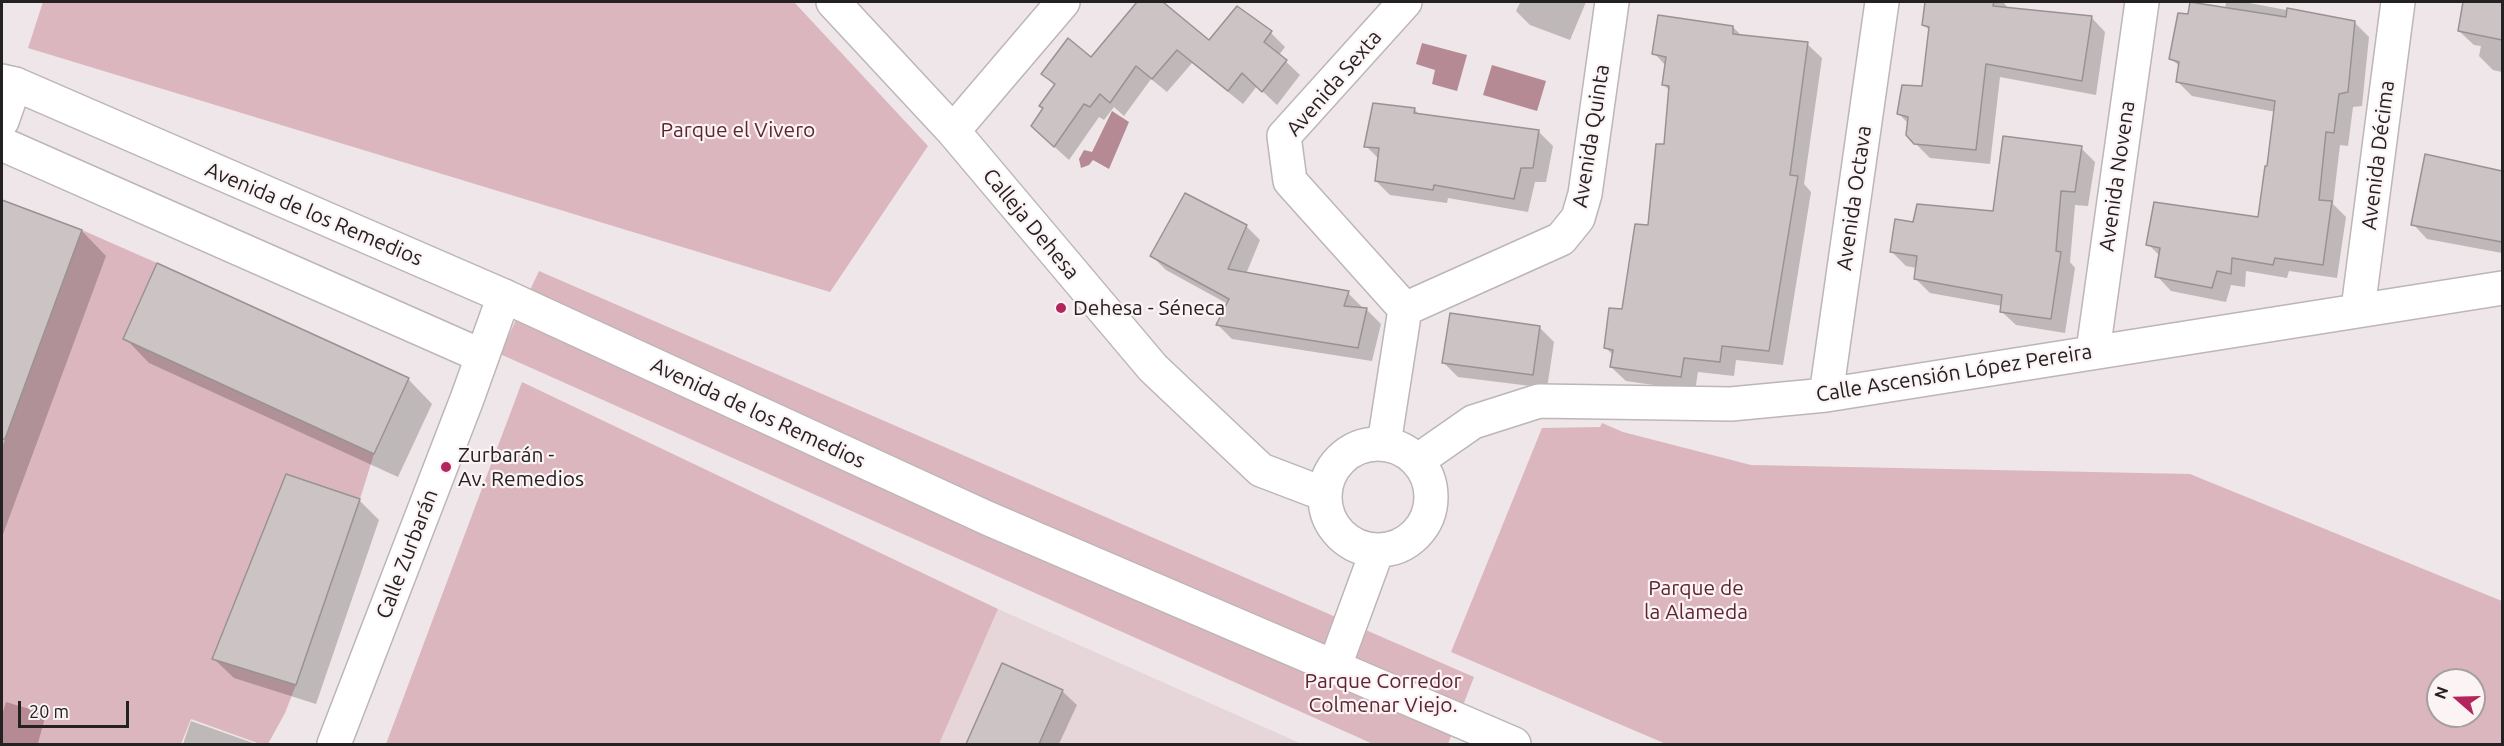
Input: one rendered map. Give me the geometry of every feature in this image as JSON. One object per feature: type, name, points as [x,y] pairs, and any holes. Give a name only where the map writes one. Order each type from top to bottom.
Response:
[{"type":"street","name":"Calleja Dehesa","points":[[833,2],[952,131],[1153,368],[1261,470],[1324,494]]},
{"type":"street","points":[[952,131],[1063,2]]},
{"type":"street","name":"Avenida Sexta","points":[[1405,2],[1284,136],[1290,181],[1405,309]]},
{"type":"street","name":"Avenida Quinta","points":[[1405,309],[1561,239],[1578,218],[1585,194],[1612,2]]},
{"type":"street","name":"Avenida Octava","points":[[1826,395],[1882,2]]},
{"type":"street","name":"Avenida Novena","points":[[2092,351],[2142,2]]},
{"type":"street","name":"Avenida Décima","points":[[2358,309],[2398,2]]},
{"type":"street","points":[[2,121],[8,83]]},
{"type":"street","name":"Avenida de los Remedios","points":[[8,83],[504,296],[987,518],[1514,744]]},
{"type":"street","points":[[2,144],[482,357]]},
{"type":"street","name":"Calle Ascensión López Pereira","points":[[1417,461],[1473,422],[1539,401],[1731,404],[1826,395],[2092,351],[2502,288]]},
{"type":"street","name":"Calle Zurbarán","points":[[334,744],[504,296]]},
{"type":"street","points":[[1384,444],[1405,309]]},
{"type":"street","points":[[1384,444],[1396,447],[1417,461],[1429,482],[1431,507],[1420,530],[1402,546],[1377,551],[1350,543],[1330,522],[1324,494],[1330,474],[1343,456],[1363,446],[1384,444]]},
{"type":"street","points":[[1334,668],[1377,551]]},
{"type":"shaded area","points":[[1422,43],[1467,55],[1457,91],[1432,84],[1435,70],[1416,64]]},
{"type":"shaded area","points":[[1492,65],[1546,81],[1537,111],[1483,95]]},
{"type":"shaded area","points":[[1112,111],[1129,122],[1109,169],[1093,160],[1089,165],[1081,168],[1079,159],[1084,150],[1092,152]]},
{"type":"shaded area","points":[[998,609],[1302,744],[939,744]]},
{"type":"shaded area","points":[[6,702],[46,714],[38,743],[41,744],[2,744],[2,715]]},
{"type":"green space","name":"Parque el Vivero","points":[[43,2],[794,2],[928,146],[830,292],[28,48]]},
{"type":"green space","points":[[82,230],[157,263],[123,339],[374,454],[360,499],[286,474],[212,658],[296,685],[285,713],[268,744],[260,744],[191,719],[181,744],[2,744],[2,448]]},
{"type":"green space","name":"Parque Corredor Colmenar Viejo.","points":[[539,271],[1474,677],[1448,744],[1373,744],[500,354]]},
{"type":"green space","points":[[522,382],[998,609],[939,744],[386,744]]},
{"type":"green space","name":"Parque de la Alameda","points":[[1602,423],[1623,432],[1751,465],[2190,474],[2502,601],[2502,744],[1666,744],[1451,652],[1542,428],[1600,427]]},
{"type":"building","points":[[1137,2],[1163,2],[1209,40],[1237,6],[1272,31],[1264,42],[1287,60],[1262,92],[1242,73],[1228,91],[1177,50],[1152,79],[1136,66],[1110,103],[1100,94],[1090,107],[1084,104],[1054,147],[1031,126],[1043,108],[1039,106],[1055,84],[1041,74],[1068,38],[1091,57]]},
{"type":"building","points":[[1925,2],[1994,2],[1993,6],[2092,16],[2082,81],[1986,64],[1976,150],[1914,144],[1906,135],[1908,117],[1897,114],[1902,85],[1922,86],[1929,27],[1922,25]]},
{"type":"building","points":[[2190,2],[2286,17],[2287,8],[2355,21],[2348,92],[2339,94],[2334,133],[2326,132],[2319,200],[2332,201],[2323,265],[2275,258],[2273,265],[2232,258],[2231,274],[2217,271],[2212,288],[2155,277],[2160,248],[2146,245],[2154,202],[2258,217],[2265,166],[2267,166],[2275,101],[2176,82],[2179,62],[2169,59],[2178,13],[2188,14]]},
{"type":"building","points":[[2463,2],[2502,2],[2502,40],[2458,31]]},
{"type":"building","points":[[1658,15],[1733,26],[1733,34],[1808,42],[1790,175],[1798,176],[1769,351],[1722,346],[1720,362],[1684,358],[1681,377],[1610,367],[1613,350],[1604,348],[1609,308],[1622,309],[1635,224],[1648,225],[1656,144],[1664,144],[1669,86],[1662,85],[1666,57],[1652,54]]},
{"type":"building","points":[[1373,103],[1415,108],[1414,113],[1539,130],[1533,168],[1521,168],[1514,199],[1434,185],[1433,190],[1375,181],[1379,148],[1364,147]]},
{"type":"building","points":[[2003,136],[2082,146],[2075,192],[2061,191],[2056,251],[2061,252],[2051,319],[2000,312],[2002,295],[1914,279],[1917,256],[1890,252],[1895,219],[1913,222],[1917,204],[1993,211]]},
{"type":"building","points":[[2425,154],[2502,171],[2502,242],[2411,225]]},
{"type":"building","points":[[1185,193],[1247,225],[1228,269],[1349,291],[1344,306],[1367,308],[1358,348],[1216,325],[1229,299],[1150,256]]},
{"type":"building","points":[[2,200],[82,230],[5,439],[2,439]]},
{"type":"building","points":[[157,263],[409,378],[374,454],[123,339]]},
{"type":"building","points":[[1450,313],[1540,326],[1533,375],[1442,363]]},
{"type":"building","points":[[286,474],[360,499],[296,685],[212,659]]},
{"type":"building","points":[[1002,663],[1063,690],[1039,744],[966,744]]},
{"type":"place","name":"Dehesa - Séneca","points":[[1061,308]]},
{"type":"place","name":"Zurbarán - Av. Remedios","points":[[446,467]]}]
